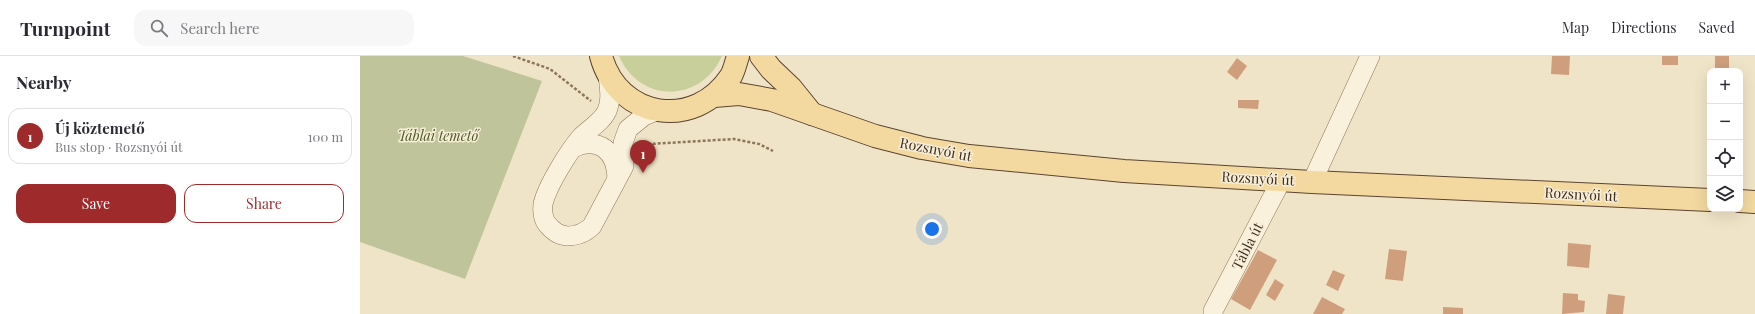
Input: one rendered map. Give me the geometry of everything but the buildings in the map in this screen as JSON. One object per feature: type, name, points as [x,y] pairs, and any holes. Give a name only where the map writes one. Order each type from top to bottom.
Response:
[{"type":"main road","points":[[599,63],[620,92],[647,108],[659,110],[683,110],[701,104],[714,96],[731,76],[738,56]]},
{"type":"main road","points":[[761,56],[771,69],[791,88],[812,114]]},
{"type":"main road","name":"Rozsnyói út","points":[[714,96],[739,94],[772,100],[875,136],[915,147],[969,156],[1124,171],[1282,179],[1312,182],[1707,200]]},
{"type":"main road","points":[[1743,202],[1755,202]]},
{"type":"street","points":[[1312,182],[1370,56]]},
{"type":"street","points":[[599,63],[610,100],[606,112],[572,148],[543,203],[542,211],[545,222],[553,231],[560,235],[569,236],[586,232],[592,226],[624,166],[623,143],[628,129],[644,116],[659,110]]},
{"type":"street","points":[[572,148],[589,143],[603,147],[613,158],[617,180]]},
{"type":"street","name":"Tábla út","points":[[1213,314],[1213,311],[1282,179]]},
{"type":"green space","name":"Táblai temető","points":[[360,56],[463,56],[542,81],[465,279],[360,242]]},
{"type":"green space","points":[[619,56],[722,56],[712,71],[700,83],[686,89],[670,92],[655,89],[641,83],[629,72]]},
{"type":"place","name":"Új köztemető","points":[[643,173]]}]
